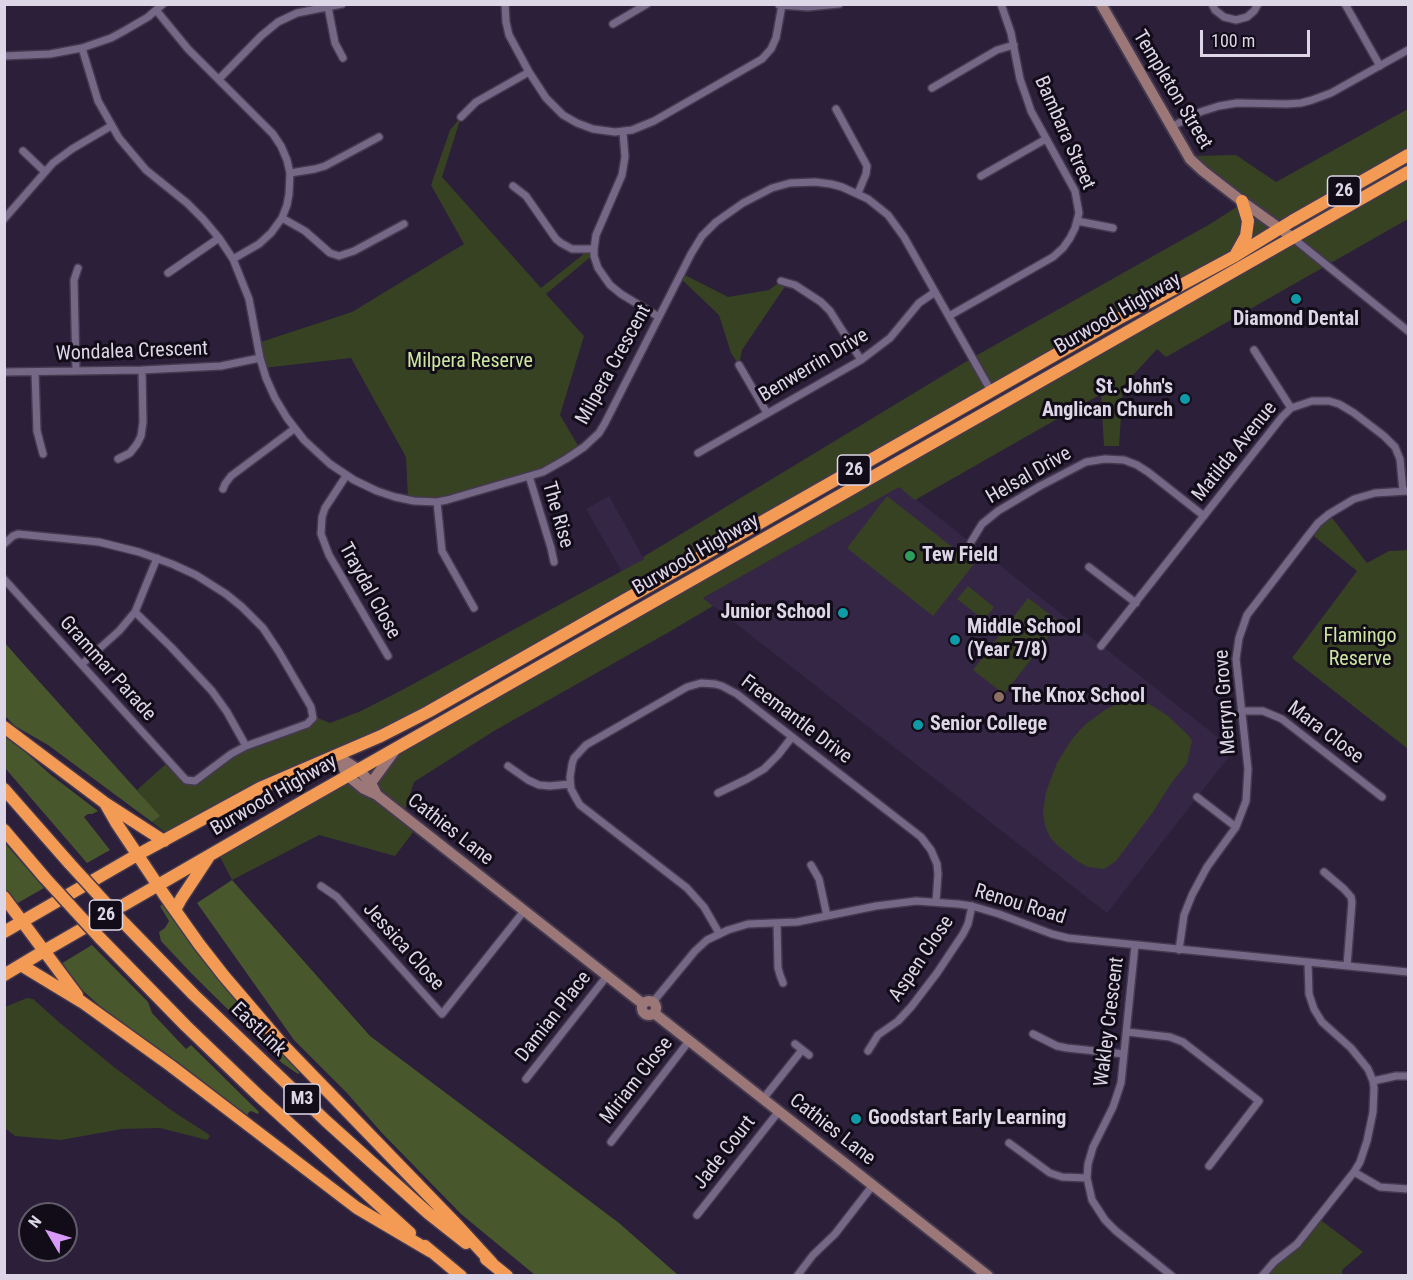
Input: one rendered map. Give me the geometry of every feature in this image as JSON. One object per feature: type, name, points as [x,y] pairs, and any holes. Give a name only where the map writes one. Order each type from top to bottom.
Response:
[{"type":"highway","name":"Burwood Highway","points":[[4,933],[137,855],[260,788],[381,736],[428,712],[1408,155]]},
{"type":"highway","name":"Burwood Highway","points":[[4,975],[353,773],[1408,172]]},
{"type":"highway","points":[[1235,255],[1246,236],[1248,221],[1242,201]]},
{"type":"highway","points":[[428,712],[438,725]]},
{"type":"highway","points":[[4,727],[105,803],[164,841]]},
{"type":"highway","name":"EastLink","points":[[4,789],[124,923],[194,995],[326,1122],[428,1213],[507,1275]]},
{"type":"highway","points":[[105,803],[137,855],[224,976],[283,1045],[492,1263]]},
{"type":"highway","name":"M3","points":[[4,830],[100,938],[186,1026],[259,1096],[430,1251],[461,1275]]},
{"type":"highway","points":[[175,910],[210,855]]},
{"type":"highway","points":[[4,897],[82,1002]]},
{"type":"highway","points":[[21,965],[82,1002],[218,1101],[357,1208],[430,1251]]},
{"type":"street","points":[[219,79],[278,22],[297,13],[342,4]]},
{"type":"street","points":[[505,4],[507,29],[513,43],[546,98],[570,119],[593,129],[623,132],[654,121],[762,59],[771,49],[776,38],[781,5],[809,7],[839,4]]},
{"type":"street","points":[[613,24],[647,4]]},
{"type":"street","name":"Bambara Street","points":[[949,316],[1053,257],[1073,233],[1079,213],[1075,191],[1031,111],[1022,87],[1008,24],[1000,4]]},
{"type":"street","name":"Templeton Street","points":[[1101,4],[1194,164],[1293,238]]},
{"type":"street","points":[[1212,4],[1215,10],[1224,17],[1236,21],[1251,14],[1258,4]]},
{"type":"street","points":[[1345,4],[1380,66]]},
{"type":"street","points":[[4,56],[50,54],[82,48],[111,38],[160,7],[183,43],[273,134],[285,153],[290,173],[289,194],[282,218],[260,244],[233,260]]},
{"type":"street","points":[[328,7],[335,43],[343,58]]},
{"type":"street","points":[[932,87],[997,50],[1014,45]]},
{"type":"street","name":"Milpera Crescent","points":[[82,48],[98,100],[111,126],[128,151],[141,165],[196,211],[219,238],[233,260],[249,299],[266,378],[294,429],[316,453],[346,476],[370,488],[414,501],[437,502],[543,472],[584,447],[605,423],[696,245],[716,222],[732,209],[772,188],[798,182],[831,184],[858,193],[882,209],[894,223],[991,392]]},
{"type":"street","points":[[1171,127],[1200,112],[1219,106],[1244,103],[1287,104],[1312,100],[1331,93],[1408,50]]},
{"type":"street","points":[[461,117],[476,102],[529,72]]},
{"type":"street","points":[[836,109],[867,166],[858,193]]},
{"type":"street","points":[[4,219],[45,172],[72,149],[111,126]]},
{"type":"street","points":[[623,132],[625,157],[622,175],[598,228],[594,249],[598,268],[610,285],[659,317]]},
{"type":"street","points":[[290,173],[325,166],[379,137]]},
{"type":"street","points":[[981,176],[1046,139]]},
{"type":"street","points":[[24,151],[45,172]]},
{"type":"street","points":[[513,186],[526,196],[561,243],[572,249],[594,249]]},
{"type":"street","points":[[282,218],[305,231],[330,253],[339,256],[354,251],[404,224]]},
{"type":"street","points":[[1077,221],[1113,228]]},
{"type":"street","points":[[168,273],[219,238]]},
{"type":"street","points":[[1293,238],[1408,331]]},
{"type":"street","points":[[76,371],[74,280],[78,268]]},
{"type":"street","points":[[781,281],[795,285],[826,306],[861,360]]},
{"type":"street","name":"Benwerrin Drive","points":[[698,453],[861,360],[884,343],[919,303],[935,292]]},
{"type":"street","points":[[1254,350],[1291,408]]},
{"type":"street","name":"Wondalea Crescent","points":[[4,372],[221,366],[260,358]]},
{"type":"street","points":[[739,365],[767,413]]},
{"type":"street","points":[[118,459],[130,453],[141,436],[142,369]]},
{"type":"street","points":[[35,372],[37,431],[43,454]]},
{"type":"street","name":"Matilda Avenue","points":[[1101,646],[1291,408],[1312,401],[1329,401],[1354,413],[1395,447],[1400,459],[1406,491]]},
{"type":"street","points":[[223,489],[231,476],[294,429]]},
{"type":"street","name":"Helsal Drive","points":[[971,542],[982,524],[998,511],[1086,462],[1105,459],[1124,460],[1137,465],[1204,516]]},
{"type":"street","name":"Traydal Close","points":[[346,476],[325,508],[321,534],[329,555],[388,656]]},
{"type":"street","name":"The Rise","points":[[529,476],[554,562]]},
{"type":"street","name":"Merryn Grove","points":[[1179,950],[1184,915],[1196,886],[1236,827],[1246,801],[1248,777],[1237,665],[1237,648],[1241,630],[1253,606],[1318,523],[1334,510],[1354,499],[1375,493],[1406,491]]},
{"type":"street","points":[[437,502],[442,551],[474,608]]},
{"type":"street","points":[[4,544],[18,534],[99,542],[157,558],[212,584],[250,615],[273,643],[311,707],[312,720],[307,724],[246,746],[212,691],[135,612]]},
{"type":"street","points":[[82,664],[119,631],[135,612],[157,558]]},
{"type":"street","points":[[1089,567],[1136,603]]},
{"type":"street","name":"Grammar Parade","points":[[4,579],[186,780],[197,779],[228,755],[246,746]]},
{"type":"street","name":"Freemantle Drive","points":[[570,784],[572,764],[586,745],[687,687],[695,684],[715,684],[730,689],[924,841],[933,855],[938,870],[936,902]]},
{"type":"street","name":"Mara Close","points":[[1241,711],[1263,711],[1282,719],[1382,797]]},
{"type":"street","points":[[718,793],[764,769],[792,737]]},
{"type":"street","points":[[371,783],[397,748]]},
{"type":"street","name":"Cathies Lane","points":[[336,755],[364,789],[377,795],[607,976],[650,1006],[689,1041],[988,1275]]},
{"type":"street","points":[[508,766],[539,785],[570,784],[580,805],[692,893],[704,907],[720,933]]},
{"type":"street","name":"Cathies Lane","points":[[353,773],[371,783],[377,795]]},
{"type":"street","points":[[1197,797],[1236,827]]},
{"type":"street","points":[[811,865],[819,879],[826,916]]},
{"type":"street","points":[[1324,872],[1351,897],[1347,966]]},
{"type":"street","name":"Jessica Close","points":[[321,886],[337,897],[442,1014],[524,911]]},
{"type":"street","name":"Renou Road","points":[[650,1006],[695,951],[707,940],[720,933],[748,924],[797,922],[894,903],[936,902],[972,906],[1068,938],[1408,972]]},
{"type":"street","name":"Aspen Close","points":[[868,1051],[878,1035],[898,1021],[911,1008],[938,973],[963,934],[972,906]]},
{"type":"street","points":[[777,923],[778,968],[783,983]]},
{"type":"street","name":"Wakley Crescent","points":[[1135,945],[1119,1090],[1093,1147],[1087,1178],[1092,1200],[1105,1220],[1172,1275]]},
{"type":"street","points":[[1262,1275],[1297,1244],[1354,1172],[1364,1151],[1374,1103],[1373,1081],[1368,1069],[1358,1054],[1322,1022],[1314,1009],[1309,994],[1308,963]]},
{"type":"street","name":"Damian Place","points":[[526,1079],[607,976]]},
{"type":"street","points":[[1127,1032],[1170,1037],[1183,1042],[1259,1101],[1209,1166]]},
{"type":"street","points":[[1033,1034],[1057,1046],[1124,1054]]},
{"type":"street","name":"Miriam Close","points":[[611,1142],[689,1041]]},
{"type":"street","points":[[795,1044],[809,1055]]},
{"type":"street","points":[[763,1099],[802,1050]]},
{"type":"street","points":[[1373,1081],[1408,1076]]},
{"type":"street","name":"Jade Court","points":[[697,1215],[778,1111]]},
{"type":"street","points":[[1009,1143],[1050,1173],[1062,1177],[1087,1178]]},
{"type":"street","points":[[1354,1172],[1380,1187],[1408,1189]]},
{"type":"street","points":[[798,1275],[813,1255],[835,1234],[873,1185]]},
{"type":"shaded area","name":"The Knox School","points":[[899,486],[1234,750],[1107,913],[703,598]]},
{"type":"shaded area","points":[[609,496],[644,559],[622,572],[586,509]]},
{"type":"green space","points":[[1408,109],[1408,154],[428,712],[171,837],[152,822],[159,816],[137,790],[168,762],[191,781],[225,757],[307,725],[313,716],[330,723],[361,711],[402,690],[644,559],[643,557],[972,358],[1210,224],[1243,203],[1188,156],[1236,155],[1276,182]]},
{"type":"green space","name":"Milpera Reserve","points":[[461,117],[442,177],[541,288],[590,249],[594,254],[546,294],[584,336],[560,415],[580,449],[556,465],[447,500],[408,499],[406,457],[351,358],[263,368],[258,343],[352,312],[464,244],[431,185],[450,130]]},
{"type":"green space","points":[[1408,172],[1408,219],[1166,357],[1157,349],[1123,386],[1119,446],[1104,446],[1101,394],[915,500],[899,487],[703,598],[713,606],[494,731],[414,782],[403,816],[417,827],[395,856],[319,835],[232,880],[217,851],[348,776],[371,783],[396,749]]},
{"type":"green space","points":[[681,273],[728,297],[769,290],[781,281],[788,282],[742,350],[739,365],[731,353],[719,315],[679,277]]},
{"type":"green space","name":"Tew Field","points":[[887,496],[974,564],[933,616],[847,548]]},
{"type":"green space","name":"Flamingo Reserve","points":[[1329,514],[1367,563],[1389,551],[1408,550],[1408,749],[1292,658],[1357,571],[1310,533]]},
{"type":"green space","points":[[968,586],[994,607],[984,620],[957,599]]},
{"type":"green space","points":[[1028,598],[1060,622],[1004,694],[973,670]]},
{"type":"green space","points":[[5,643],[160,816],[152,822],[48,745],[15,726],[5,716]]},
{"type":"green space","points":[[1131,700],[1149,704],[1159,710],[1188,735],[1192,741],[1187,763],[1116,861],[1104,869],[1088,867],[1077,861],[1050,837],[1045,826],[1043,812],[1046,792],[1057,763],[1079,731],[1105,710]]},
{"type":"green space","points":[[4,733],[51,775],[98,811],[84,817],[110,850],[87,863],[5,768]]},
{"type":"green space","points":[[4,842],[44,888],[16,904],[5,891]]},
{"type":"green space","points":[[232,880],[370,1036],[619,1223],[678,1275],[535,1275],[461,1214],[294,1040],[197,903]]},
{"type":"green space","points":[[163,904],[212,971],[301,1071],[298,1074],[282,1063],[161,941],[159,932],[169,921],[160,906]]},
{"type":"green space","points":[[92,945],[148,1002],[152,1013],[186,1049],[191,1045],[259,1112],[258,1114],[251,1111],[247,1117],[101,1007],[71,980],[59,965]]},
{"type":"green space","points":[[27,998],[33,999],[114,1067],[171,1110],[208,1134],[210,1136],[207,1140],[160,1128],[122,1129],[61,1140],[15,1136],[5,1128],[5,1007]]},
{"type":"green space","points":[[1318,1218],[1363,1252],[1342,1270],[1342,1275],[1262,1276],[1291,1250]]},
{"type":"place","name":"Diamond Dental","points":[[1296,299]]},
{"type":"place","name":"St. John's Anglican Church","points":[[1185,399]]},
{"type":"place","name":"Tew Field","points":[[910,556]]},
{"type":"place","name":"Junior School","points":[[843,613]]},
{"type":"place","name":"Middle School (Year 7/8)","points":[[955,640]]},
{"type":"place","name":"The Knox School","points":[[999,697]]},
{"type":"place","name":"Senior College","points":[[918,725]]},
{"type":"place","name":"Goodstart Early Learning","points":[[856,1119]]}]
